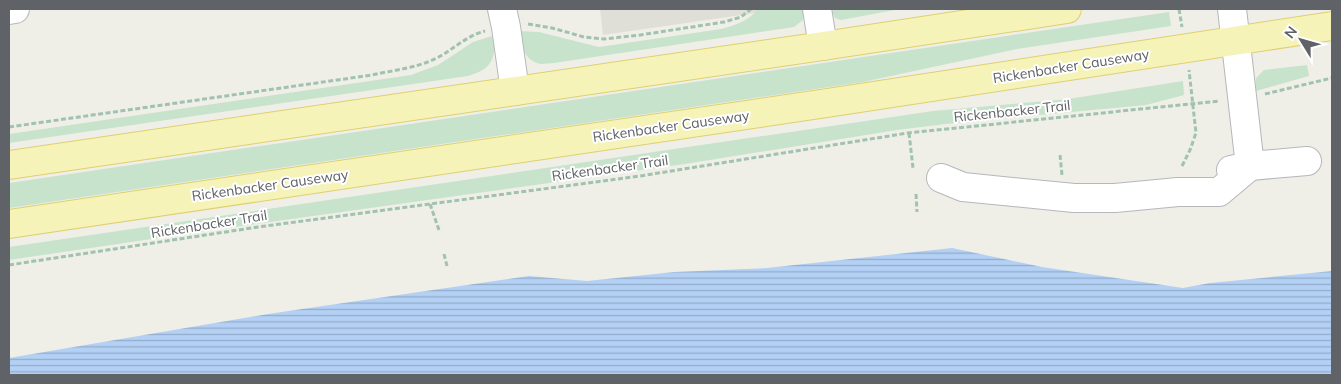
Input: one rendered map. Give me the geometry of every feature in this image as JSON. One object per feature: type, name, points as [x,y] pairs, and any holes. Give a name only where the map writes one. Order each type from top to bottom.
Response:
[{"type":"main road","points":[[9,165],[1067,9]]},
{"type":"main road","name":"Rickenbacker Causeway","points":[[9,224],[1332,26]]},
{"type":"lane","points":[[9,10],[15,9]]},
{"type":"lane","points":[[817,9],[823,46]]},
{"type":"lane","points":[[1232,9],[1250,166]]},
{"type":"lane","points":[[496,19],[515,91]]},
{"type":"lane","points":[[1181,169],[1216,173],[1250,166],[1307,161]]},
{"type":"lane","points":[[941,178],[963,187],[1074,198],[1115,198],[1178,192],[1219,192],[1250,166]]},
{"type":"path","points":[[525,24],[545,27],[584,38],[612,39],[724,22],[740,17],[751,9]]},
{"type":"path","points":[[9,127],[410,68],[433,60],[496,19]]},
{"type":"path","points":[[1259,95],[1332,78]]},
{"type":"path","points":[[1181,169],[1196,134],[1191,81]]},
{"type":"path","name":"Rickenbacker Trail","points":[[9,265],[258,227],[640,176],[909,133],[1222,101]]},
{"type":"path","points":[[909,133],[913,168]]},
{"type":"path","points":[[1060,154],[1061,162]]},
{"type":"path","points":[[916,194],[917,212]]},
{"type":"path","points":[[430,204],[438,230]]},
{"type":"path","points":[[444,254],[447,266]]},
{"type":"shaded area","points":[[600,9],[784,9],[603,35]]},
{"type":"green space","points":[[758,9],[805,10],[803,20],[794,27],[544,64],[535,62],[527,56],[522,47],[519,31],[539,32],[599,47],[721,29],[741,22]]},
{"type":"green space","points":[[831,9],[900,9],[841,20],[835,18]]},
{"type":"green space","points":[[1169,12],[1171,26],[1017,49],[863,82],[9,208],[9,183]]},
{"type":"green space","points":[[492,36],[494,50],[491,62],[481,71],[468,76],[9,143],[9,134],[411,75],[438,65],[473,42]]},
{"type":"green space","points":[[1307,65],[1309,76],[1256,91],[1256,78],[1264,70]]},
{"type":"green space","points":[[1183,81],[1184,95],[1146,105],[897,130],[685,164],[9,260],[9,247],[933,111],[1068,99]]},
{"type":"water","points":[[952,248],[1042,267],[1183,288],[1210,283],[1332,271],[1332,375],[9,375],[9,358],[268,314],[529,276],[587,281],[674,272],[767,268]]}]
